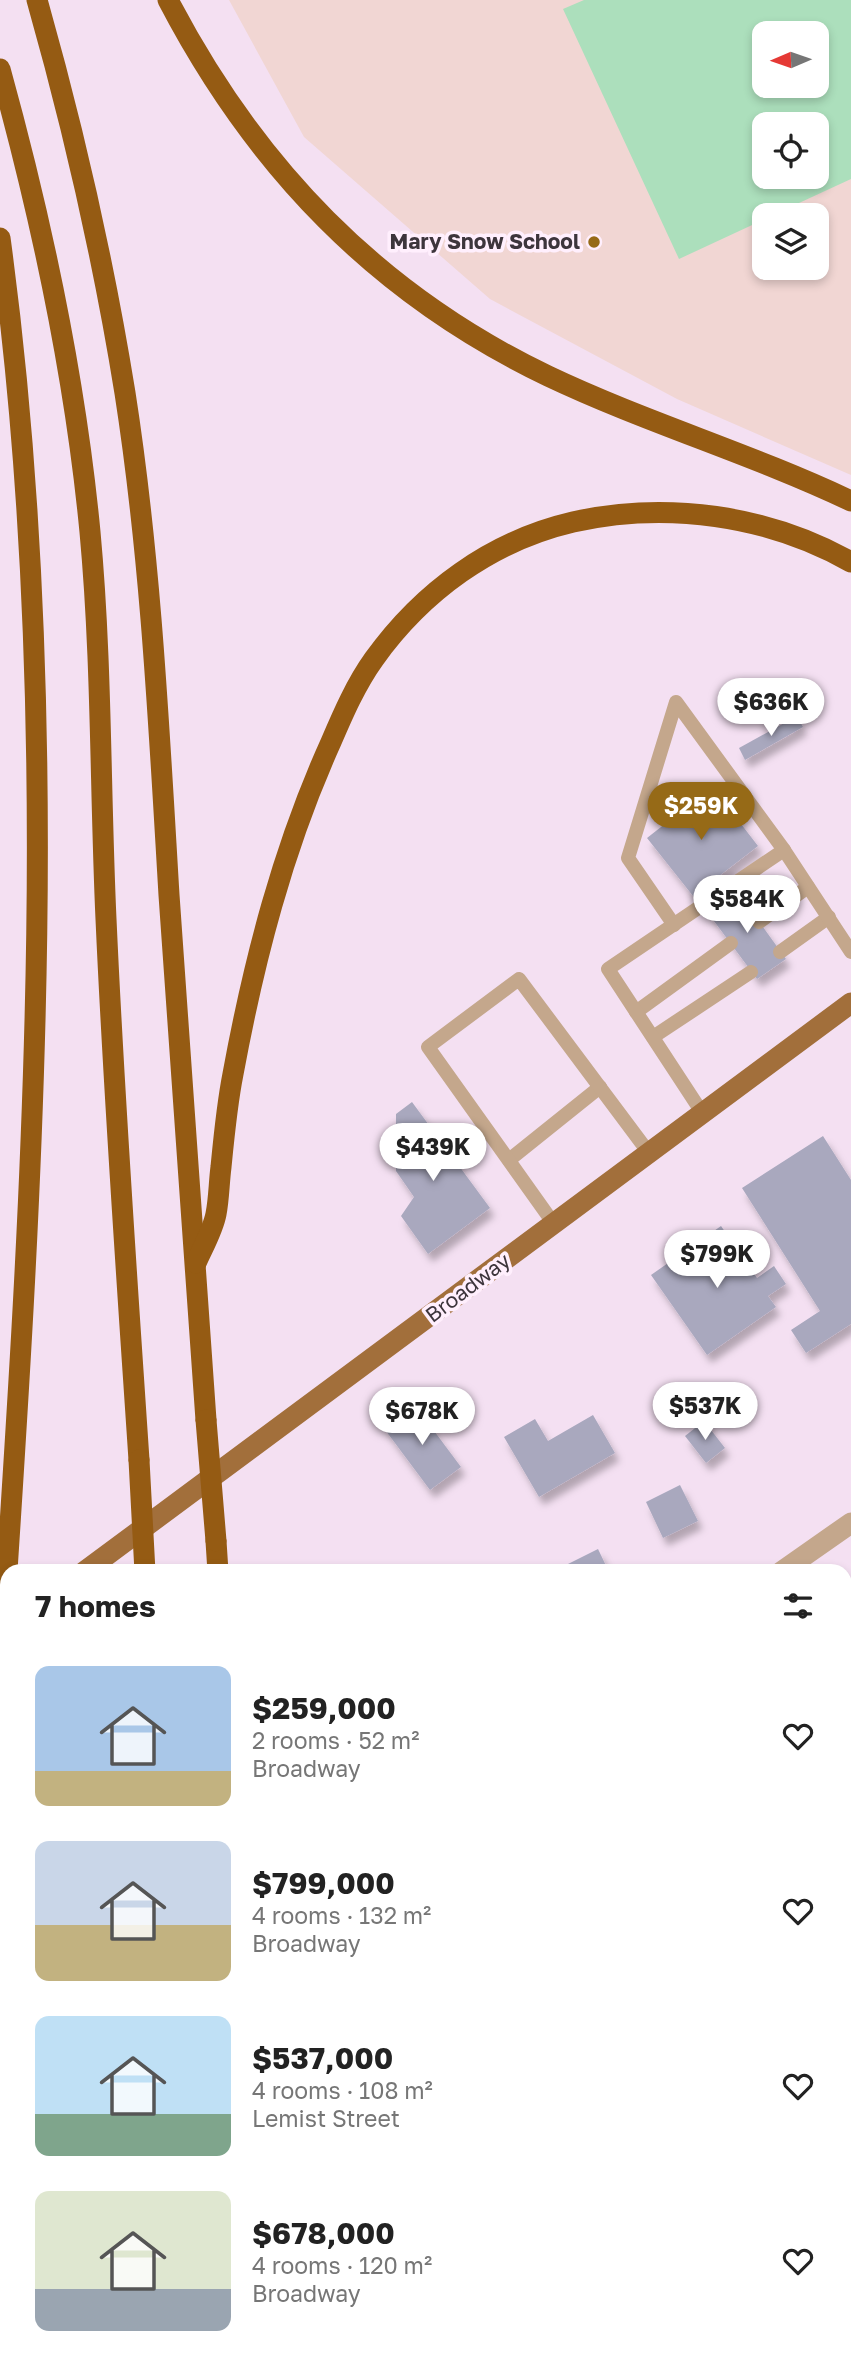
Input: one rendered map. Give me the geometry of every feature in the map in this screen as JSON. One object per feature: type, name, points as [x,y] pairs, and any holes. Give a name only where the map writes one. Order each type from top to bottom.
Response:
[{"type":"highway","points":[[37,0],[101,268],[133,452],[151,615],[194,1268],[217,1564]]},
{"type":"highway","points":[[169,0],[226,99],[298,192],[355,247],[435,310],[493,347],[548,376],[851,501]]},
{"type":"highway","points":[[0,69],[32,190],[60,320],[83,465],[90,532],[100,685],[106,914],[116,1127],[145,1564]]},
{"type":"highway","points":[[0,238],[20,401],[39,799],[38,960],[30,1172],[6,1564]]},
{"type":"highway","points":[[194,1268],[216,1215],[233,1076],[268,919],[292,840],[308,795],[354,692],[372,661],[396,631],[441,586],[488,555],[526,536],[587,519],[669,513],[749,522],[797,537],[851,562]]},
{"type":"main road","name":"Broadway","points":[[95,1564],[851,1003]]},
{"type":"street","points":[[792,1564],[851,1523]]},
{"type":"lane","points":[[674,925],[628,858],[676,702],[784,850],[851,952]]},
{"type":"lane","points":[[703,1114],[608,969],[784,850]]},
{"type":"lane","points":[[759,922],[808,887]]},
{"type":"lane","points":[[780,952],[829,917]]},
{"type":"lane","points":[[636,1012],[731,943]]},
{"type":"lane","points":[[653,1038],[751,972]]},
{"type":"lane","points":[[554,1224],[428,1047],[520,979],[649,1153]]},
{"type":"lane","points":[[509,1160],[600,1087]]},
{"type":"shaded area","name":"Mary Snow School","points":[[229,0],[851,0],[851,475],[677,399],[490,299],[304,137]]},
{"type":"green space","points":[[584,0],[851,0],[851,179],[799,203],[752,203],[752,225],[679,259],[563,9]]},
{"type":"building","points":[[797,716],[803,727],[745,760],[739,748]]},
{"type":"building","points":[[693,791],[707,809],[721,798],[758,846],[693,896],[647,838],[675,816],[669,809]]},
{"type":"building","points":[[737,891],[786,959],[757,979],[708,913]]},
{"type":"building","points":[[412,1102],[490,1208],[428,1254],[401,1216],[414,1197],[396,1171],[396,1114]]},
{"type":"building","points":[[823,1136],[851,1180],[851,1324],[806,1353],[791,1330],[820,1311],[742,1188]]},
{"type":"building","points":[[721,1226],[757,1278],[774,1266],[786,1284],[768,1296],[776,1307],[707,1355],[651,1275]]},
{"type":"building","points":[[414,1404],[461,1467],[430,1490],[383,1427]]},
{"type":"building","points":[[593,1415],[615,1453],[539,1497],[504,1437],[535,1419],[548,1441]]},
{"type":"building","points":[[704,1421],[725,1448],[706,1463],[685,1436]]},
{"type":"building","points":[[680,1485],[698,1521],[663,1538],[646,1502]]},
{"type":"building","points":[[598,1549],[605,1564],[568,1564]]},
{"type":"place","name":"Mary Snow School","points":[[594,242]]}]
